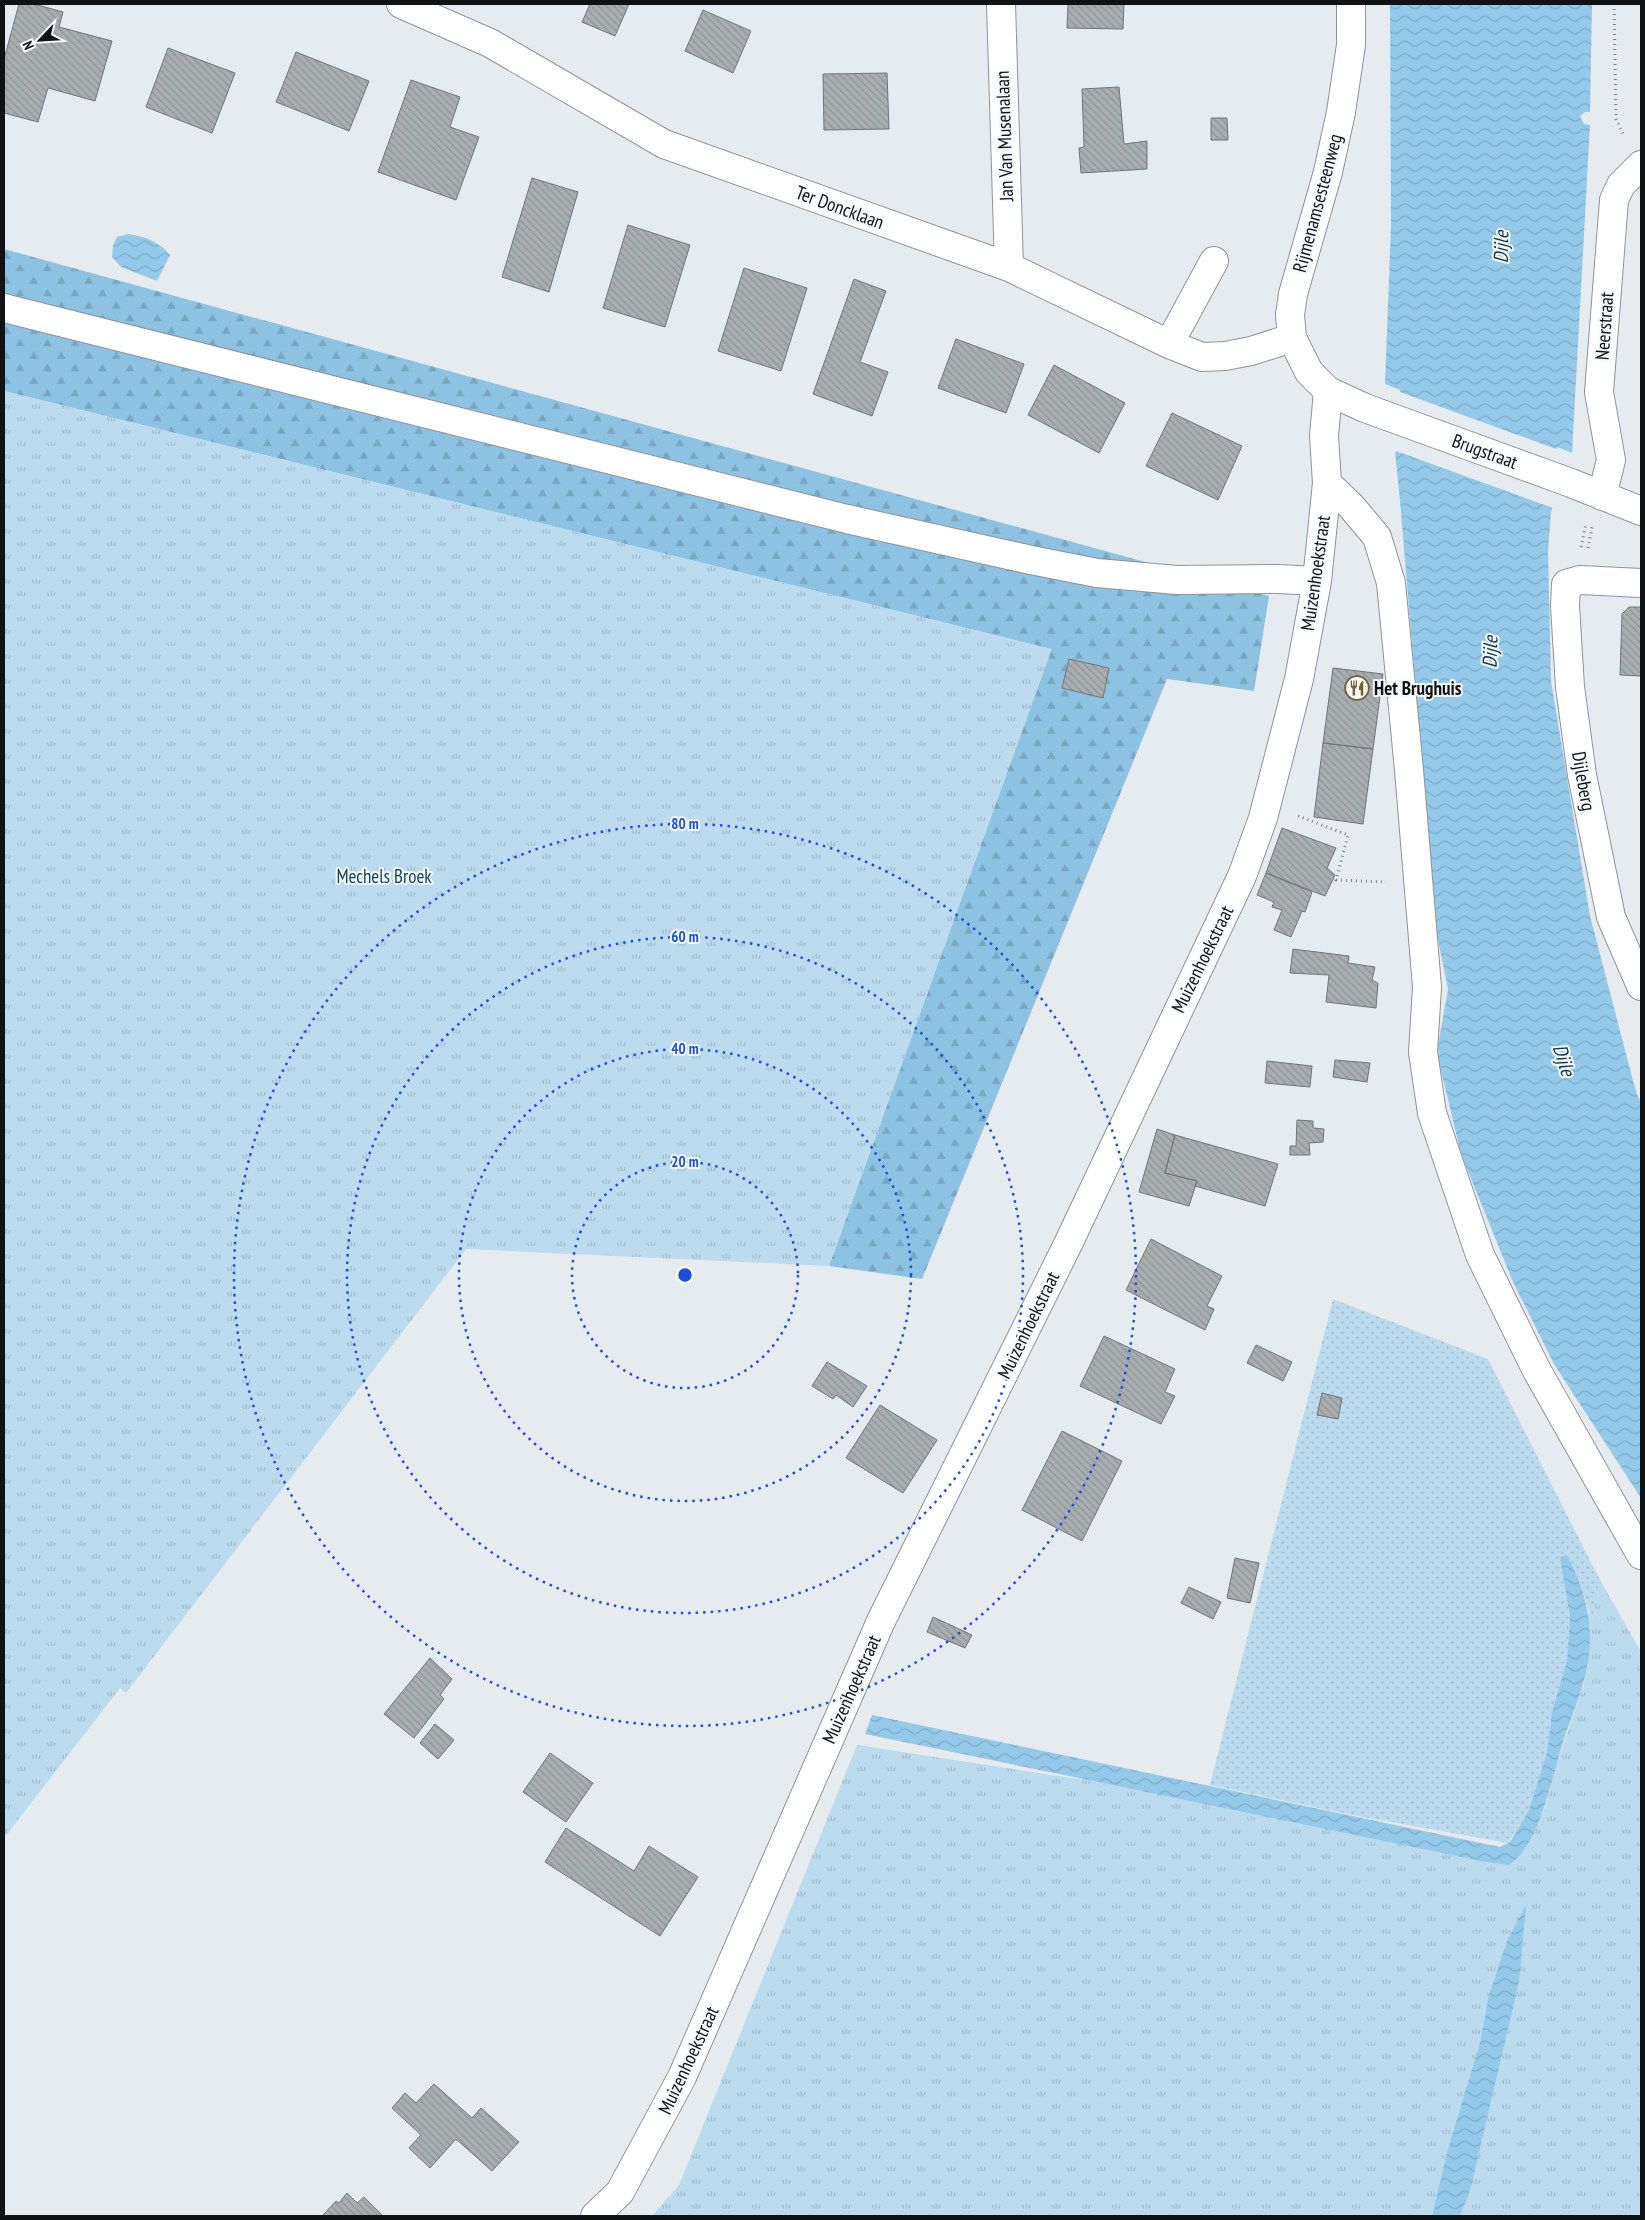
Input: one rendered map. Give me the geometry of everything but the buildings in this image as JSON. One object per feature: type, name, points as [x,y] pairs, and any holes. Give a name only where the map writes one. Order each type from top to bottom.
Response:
[{"type":"street","name":"Ter Doncklaan","points":[[401,4],[490,43],[664,144],[1009,267],[1169,344],[1202,357],[1225,356],[1251,351],[1292,338]]},
{"type":"street","name":"Jan Van Musenalaan","points":[[1001,4],[1009,267]]},
{"type":"street","name":"Rijmenamsesteenweg","points":[[1328,391],[1309,372],[1292,338],[1290,315],[1293,294],[1328,172],[1341,112],[1351,45],[1351,4]]},
{"type":"street","name":"Neerstraat","points":[[1595,493],[1611,460],[1599,392],[1614,200],[1621,185],[1640,165]]},
{"type":"street","points":[[1169,344],[1214,262]]},
{"type":"street","points":[[4,308],[847,519],[1031,560],[1096,573],[1177,580],[1278,579],[1317,581]]},
{"type":"street","name":"Brugstraat","points":[[1328,391],[1365,408],[1641,511]]},
{"type":"street","name":"Muizenhoekstraat","points":[[596,2216],[620,2192],[682,2077],[881,1621],[1068,1244],[1242,876],[1266,804],[1298,679],[1317,581],[1327,483],[1324,436],[1328,391]]},
{"type":"street","points":[[1327,483],[1351,506],[1377,537],[1391,583],[1427,987],[1423,1052],[1435,1122],[1480,1255],[1536,1369],[1641,1555]]},
{"type":"street","points":[[1580,580],[1641,583]]},
{"type":"street","name":"Dijleberg","points":[[1580,580],[1566,584],[1565,606],[1570,687],[1582,775],[1611,916],[1641,986]]},
{"type":"path","points":[[1614,4],[1616,119],[1640,165]]},
{"type":"path","points":[[1580,580],[1595,517],[1595,493]]},
{"type":"path","points":[[1580,551],[1586,524]]},
{"type":"path","points":[[1266,804],[1348,835],[1336,880],[1419,884]]},
{"type":"green space","points":[[4,249],[1269,596],[1254,691],[1167,679],[922,1279],[829,1266],[1051,649],[4,391]]},
{"type":"green space","name":"Mechels Broek","points":[[4,391],[1052,649],[829,1266],[466,1249],[126,1693],[120,1688],[4,1838]]},
{"type":"green space","points":[[1333,1299],[1488,1359],[1600,1580],[1590,1631],[1588,1606],[1567,1555],[1562,1568],[1570,1619],[1567,1660],[1552,1712],[1547,1752],[1529,1810],[1508,1843],[1357,1816],[1210,1785]]},
{"type":"green space","points":[[1600,1580],[1641,1652],[1641,2216],[652,2216],[679,2185],[857,1745],[1098,1782],[1420,1848],[1521,1853],[1545,1808],[1557,1762],[1584,1684],[1590,1631]]},
{"type":"water","name":"Dijle","points":[[1390,4],[1592,4],[1590,112],[1585,112],[1580,116],[1584,124],[1590,125],[1572,453],[1551,512],[1548,552],[1551,681],[1590,916],[1636,1092],[1641,1103],[1641,1498],[1554,1364],[1513,1282],[1461,1154],[1439,1062],[1438,1046],[1448,989],[1436,930],[1400,501],[1385,384],[1391,225]]},
{"type":"water","points":[[128,234],[151,240],[170,255],[157,281],[121,267],[112,257],[113,245],[117,237]]},
{"type":"water","points":[[1567,1555],[1581,1586],[1589,1619],[1590,1642],[1587,1669],[1543,1811],[1528,1844],[1519,1856],[1508,1865],[865,1734],[872,1715],[1500,1847],[1510,1842],[1529,1810],[1547,1752],[1552,1712],[1567,1660],[1570,1618],[1560,1557]]},
{"type":"water","points":[[1526,1905],[1519,1982],[1470,2191],[1460,2216],[1432,2216],[1448,2149],[1480,2043],[1489,1995],[1507,1941]]},
{"type":"pier","points":[[1383,383],[1400,390],[1400,392],[1556,449],[1557,447],[1575,454],[1554,511],[1552,511],[1553,508],[1396,451],[1395,453],[1393,452]]},
{"type":"place","name":"Het Brughuis","points":[[1357,688]]}]
